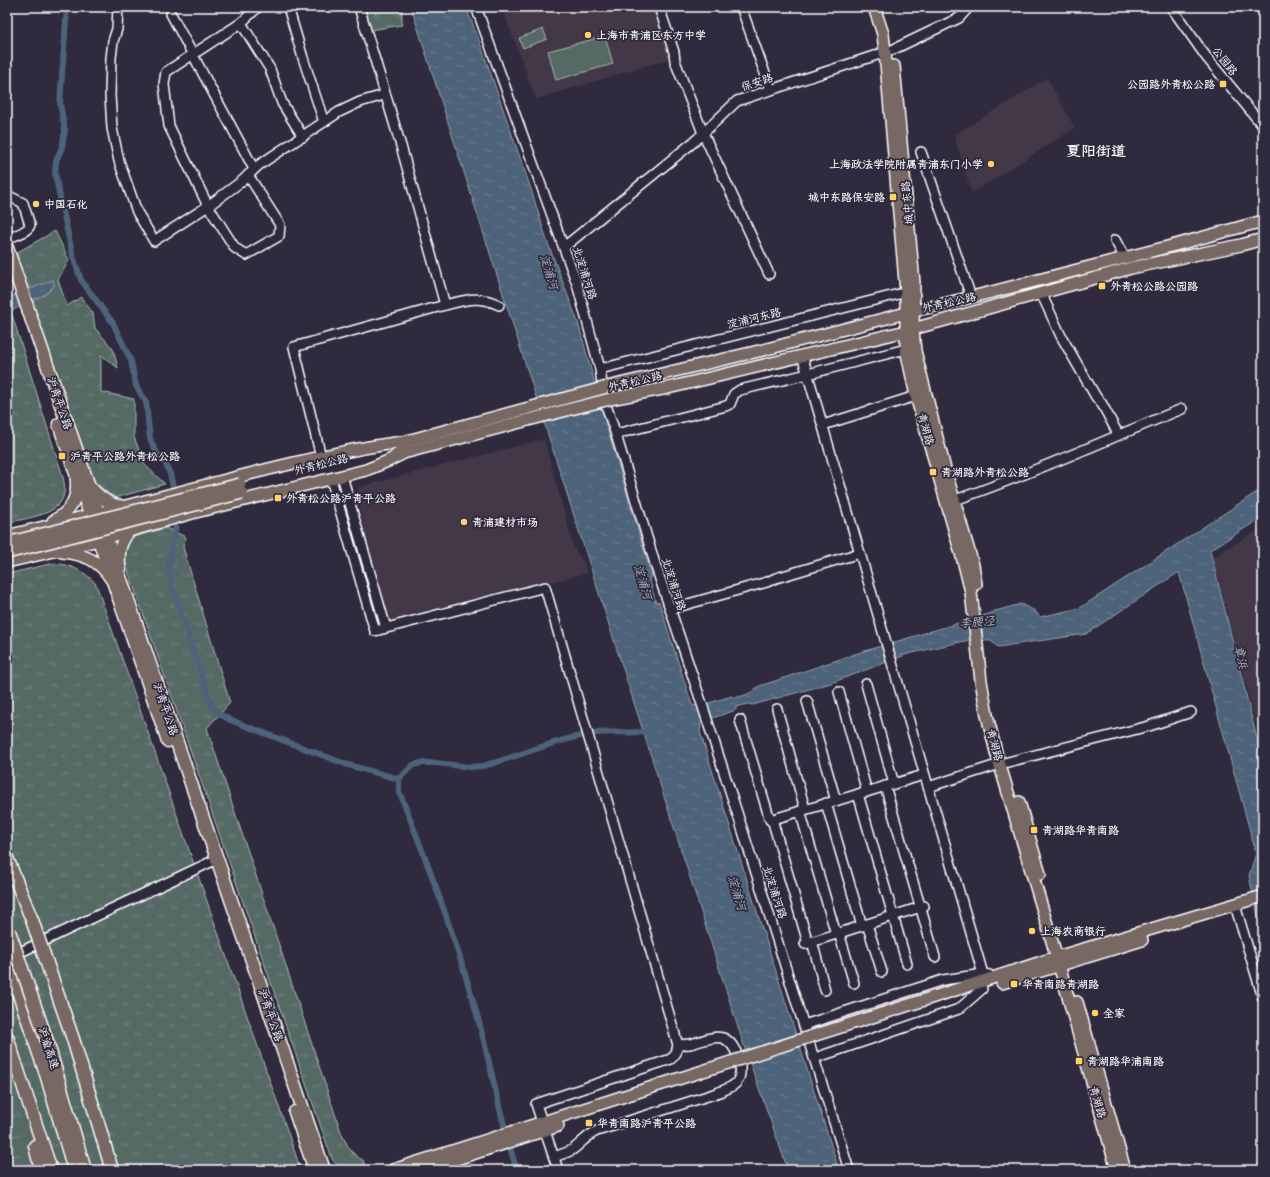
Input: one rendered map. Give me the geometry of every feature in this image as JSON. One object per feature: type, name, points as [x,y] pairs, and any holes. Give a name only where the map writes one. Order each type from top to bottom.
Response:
[{"type":"highway","name":"沪青平公路","points":[[7,248],[17,289],[74,470],[96,521],[102,539],[113,584],[324,1170]]},
{"type":"highway","name":"沪青平公路","points":[[7,271],[17,289]]},
{"type":"highway","name":"沪青平公路","points":[[23,307],[88,484],[96,521]]},
{"type":"highway","name":"沪青平公路","points":[[102,539],[125,590],[315,1170]]},
{"type":"highway","points":[[7,858],[32,920],[73,1039],[112,1170]]},
{"type":"highway","name":"沪渝高速","points":[[8,929],[42,1044],[74,1170]]},
{"type":"highway","name":"沪渝高速","points":[[7,958],[42,1044],[85,1170]]},
{"type":"highway","points":[[7,1037],[51,1170]]},
{"type":"highway","points":[[80,1062],[119,1170]]},
{"type":"highway","points":[[16,1067],[41,1170]]},
{"type":"main road","name":"城中东路","points":[[874,7],[888,51]]},
{"type":"main road","name":"城中东路","points":[[882,7],[888,51],[896,90],[910,292],[910,330]]},
{"type":"main road","name":"外青松公路","points":[[7,553],[67,539],[403,442],[607,387],[763,350],[1125,258],[1263,221]]},
{"type":"main road","name":"外青松公路","points":[[7,543],[241,489],[402,454],[610,399],[668,388],[910,330],[1131,268],[1263,239]]},
{"type":"main road","name":"青湖路","points":[[910,330],[906,349],[916,396],[964,564],[977,616]]},
{"type":"main road","name":"青湖路","points":[[910,330],[946,469],[973,565],[980,644],[1004,763],[1061,960],[1125,1170]]},
{"type":"main road","points":[[88,484],[96,494],[112,504],[120,506],[366,446],[403,442]]},
{"type":"main road","points":[[7,562],[102,539],[192,513],[337,477],[377,466],[402,454]]},
{"type":"main road","points":[[30,530],[58,518],[69,510],[77,490],[74,470]]},
{"type":"main road","points":[[148,500],[138,509],[138,514],[142,522],[149,525]]},
{"type":"main road","points":[[49,552],[77,538],[96,521],[133,504]]},
{"type":"main road","points":[[7,536],[48,526],[96,521],[131,526],[149,525]]},
{"type":"main road","points":[[125,590],[119,556],[121,544],[129,531]]},
{"type":"main road","points":[[49,552],[73,553],[89,558],[99,564],[113,584]]},
{"type":"main road","points":[[873,1020],[958,989],[1000,976],[1061,960],[1258,901]]},
{"type":"main road","name":"青湖路","points":[[1061,960],[1118,1170]]},
{"type":"main road","points":[[393,1170],[493,1143],[873,1020],[982,989],[1061,960]]},
{"type":"main road","points":[[423,1170],[493,1143]]},
{"type":"street","points":[[118,7],[117,29],[113,41],[111,58],[110,95],[112,128],[119,161],[137,212],[154,241],[208,206],[242,181],[251,172],[324,122],[350,107],[371,98],[384,95]]},
{"type":"street","points":[[171,14],[192,55],[251,172],[280,225],[279,236],[246,255],[235,248],[208,206],[169,126],[165,91],[166,72],[192,55],[241,23],[258,7]]},
{"type":"street","points":[[288,7],[324,122]]},
{"type":"street","points":[[359,7],[384,95],[403,154],[445,305]]},
{"type":"street","name":"北淀浦河路","points":[[477,7],[577,284],[600,369],[604,399],[656,567],[702,704],[815,1058],[849,1170]]},
{"type":"street","points":[[659,7],[674,52],[675,61],[703,133],[769,274]]},
{"type":"street","points":[[741,7],[771,90]]},
{"type":"street","name":"保安路","points":[[564,247],[703,133],[737,101],[888,51],[959,18],[969,7]]},
{"type":"street","name":"公园路","points":[[1171,7],[1207,58],[1263,126]]},
{"type":"street","points":[[241,23],[270,69],[282,103],[303,137]]},
{"type":"street","points":[[921,152],[971,297]]},
{"type":"street","points":[[7,195],[23,202],[30,225],[28,228],[7,240]]},
{"type":"street","points":[[1115,240],[1125,258]]},
{"type":"street","name":"淀浦河东路","points":[[600,369],[910,292]]},
{"type":"street","points":[[1041,293],[1061,336],[1096,397],[1102,404],[1118,434]]},
{"type":"street","points":[[321,457],[294,347],[445,305],[480,298],[490,300],[499,305]]},
{"type":"street","points":[[616,434],[726,406],[730,404],[734,394],[740,390],[906,349]]},
{"type":"street","points":[[802,355],[928,787],[978,975]]},
{"type":"street","points":[[823,425],[916,396]]},
{"type":"street","points":[[955,500],[997,486],[1118,434],[1182,409]]},
{"type":"street","points":[[337,477],[386,628]]},
{"type":"street","points":[[337,477],[375,631],[545,587],[678,1045],[676,1053],[671,1059],[536,1104],[558,1170]]},
{"type":"street","points":[[670,609],[767,582],[860,553]]},
{"type":"street","points":[[866,684],[889,785],[935,957]]},
{"type":"street","points":[[839,692],[862,793],[893,916],[907,964]]},
{"type":"street","points":[[807,701],[836,800]]},
{"type":"street","points":[[777,709],[802,810],[837,933],[854,983]]},
{"type":"street","points":[[928,787],[1004,763],[1149,726],[1192,712]]},
{"type":"street","points":[[740,720],[770,820],[772,819],[808,943],[825,990]]},
{"type":"street","points":[[772,819],[924,775]]},
{"type":"street","points":[[826,803],[865,925],[882,972]]},
{"type":"street","points":[[7,958],[213,861]]},
{"type":"street","points":[[808,943],[922,907]]},
{"type":"street","points":[[1236,908],[1263,998]]},
{"type":"street","points":[[958,989],[965,980],[978,975]]},
{"type":"street","points":[[804,1025],[943,980],[978,975],[1000,976]]},
{"type":"street","points":[[815,1058],[959,1009],[982,989]]},
{"type":"street","points":[[554,1157],[573,1149],[589,1134],[730,1088],[740,1077],[741,1070],[738,1058],[729,1042],[723,1038],[717,1037],[690,1044],[678,1045]]},
{"type":"shaded area","name":"上海市青浦区东方中学","points":[[520,7],[655,7],[672,58],[536,99],[504,13]]},
{"type":"shaded area","name":"上海政法学院附属青浦东门小学","points":[[1047,78],[1075,128],[972,193],[954,135]]},
{"type":"shaded area","name":"青浦建材市场","points":[[544,439],[574,548],[584,563],[587,573],[397,622],[390,621],[387,615],[356,496],[359,487]]},
{"type":"shaded area","points":[[1263,527],[1263,752],[1213,557]]},
{"type":"green space","points":[[363,7],[402,7],[402,25],[370,30]]},
{"type":"green space","points":[[543,29],[547,39],[523,48],[519,38]]},
{"type":"green space","points":[[605,36],[613,64],[556,80],[548,51]]},
{"type":"green space","points":[[55,231],[69,260],[58,280],[67,306],[81,297],[93,313],[95,328],[113,349],[118,368],[101,355],[101,392],[134,399],[134,437],[145,465],[165,484],[115,498],[90,479],[14,254]]},
{"type":"green space","points":[[7,299],[63,477],[65,490],[62,499],[57,506],[49,512],[7,523]]},
{"type":"green space","points":[[166,528],[186,537],[183,547],[230,703],[207,728],[341,1132],[352,1152],[363,1160],[366,1170],[343,1169],[339,1167],[332,1159],[123,556],[128,540],[133,537]]},
{"type":"green space","points":[[54,563],[77,569],[92,579],[96,584],[301,1170],[7,1170],[7,574]]},
{"type":"water","points":[[411,7],[466,7],[531,189],[547,241],[578,322],[605,421],[652,577],[649,578],[656,603],[659,602],[692,705],[699,706],[732,696],[734,698],[750,693],[757,687],[861,652],[1021,604],[1035,611],[1040,617],[1080,608],[1263,488],[1263,517],[1210,550],[1263,763],[1263,929],[1258,916],[1249,876],[1256,853],[1179,572],[1086,634],[998,647],[991,641],[969,640],[908,654],[831,683],[753,705],[748,704],[736,707],[736,710],[704,721],[701,723],[700,732],[839,1170],[788,1170],[744,1046]]},
{"type":"water","points":[[53,280],[54,286],[46,294],[7,313],[7,298]]},
{"type":"waterway","points":[[67,7],[60,103],[65,131],[62,147],[56,161],[55,174],[68,234],[81,280],[113,323],[131,361],[136,386],[146,402],[150,439],[158,455],[165,462],[170,474],[175,495]]},
{"type":"waterway","points":[[176,517],[169,564],[171,583],[210,701],[216,712],[230,720],[348,765],[399,779]]},
{"type":"waterway","points":[[517,1170],[506,1134],[480,1026],[463,966],[433,878],[399,791],[399,779],[413,765],[422,763],[470,767],[483,766],[583,735],[604,732],[652,731]]},
{"type":"place","name":"上海市青浦区东方中学","points":[[588,35]]},
{"type":"place","name":"公园路外青松公路","points":[[1223,84]]},
{"type":"place","name":"上海政法学院附属青浦东门小学","points":[[991,164]]},
{"type":"place","name":"城中东路保安路","points":[[893,197]]},
{"type":"place","name":"中国石化","points":[[36,204]]},
{"type":"place","name":"外青松公路公园路","points":[[1102,286]]},
{"type":"place","name":"沪青平公路外青松公路","points":[[62,456]]},
{"type":"place","name":"青湖路外青松公路","points":[[933,472]]},
{"type":"place","name":"外青松公路沪青平公路","points":[[278,498]]},
{"type":"place","name":"青浦建材市场","points":[[464,522]]},
{"type":"place","name":"青湖路华青南路","points":[[1034,830]]},
{"type":"place","name":"上海农商银行","points":[[1032,931]]},
{"type":"place","name":"华青南路青湖路","points":[[1014,984]]},
{"type":"place","name":"全家","points":[[1095,1013]]},
{"type":"place","name":"青湖路华浦南路","points":[[1079,1061]]},
{"type":"place","name":"华青南路沪青平公路","points":[[589,1123]]},
{"type":"district","name":"夏阳街道","points":[[1096,151]]},
{"type":"water label","name":"淀浦河","points":[[549,272]]},
{"type":"water label","name":"淀浦河","points":[[643,582]]},
{"type":"water label","name":"李腰泾","points":[[977,622]]},
{"type":"water label","name":"章浜","points":[[1241,657]]},
{"type":"water label","name":"淀浦河","points":[[737,893]]}]
